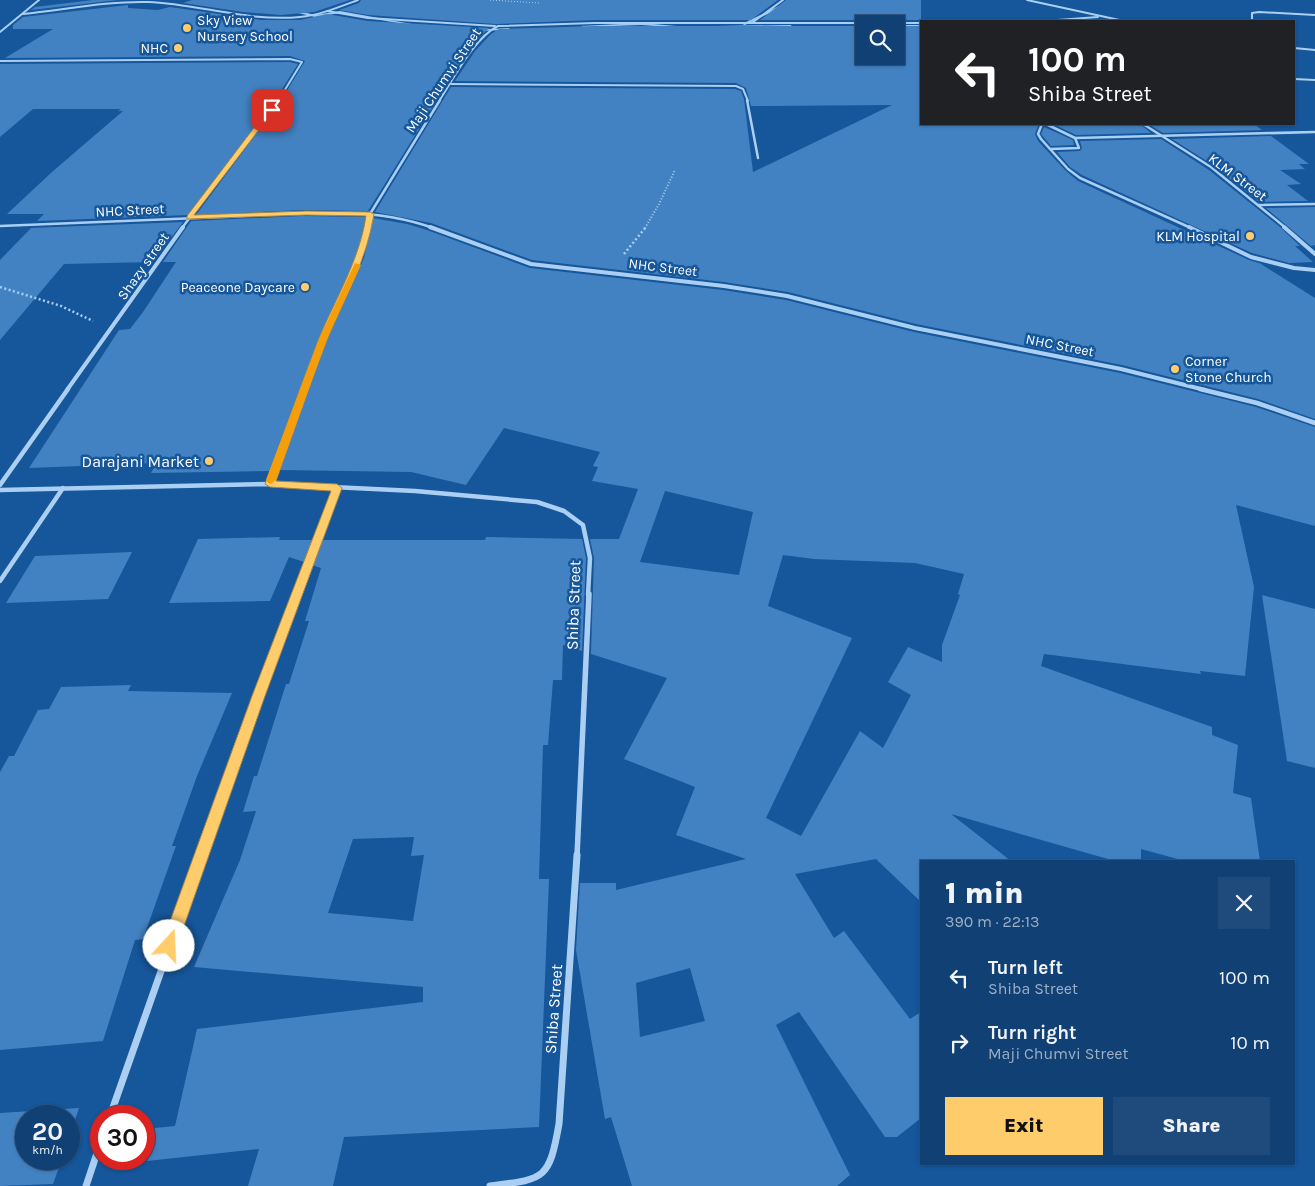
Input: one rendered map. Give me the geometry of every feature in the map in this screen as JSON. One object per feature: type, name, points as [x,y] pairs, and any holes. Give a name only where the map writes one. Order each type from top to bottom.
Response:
[{"type":"street","points":[[1,30],[39,0]]},
{"type":"street","points":[[23,14],[145,2],[256,16],[294,17],[326,11],[358,0]]},
{"type":"street","points":[[752,22],[783,0]]},
{"type":"street","points":[[1027,0],[1119,20]]},
{"type":"street","points":[[326,11],[368,18],[498,26]]},
{"type":"street","points":[[1252,20],[1252,13],[1259,12],[1315,15]]},
{"type":"street","points":[[1055,20],[1099,16]]},
{"type":"street","name":"Maji Chumvi Street","points":[[270,484],[323,339],[356,269],[367,237],[370,214],[451,84],[486,33],[498,26],[595,23],[920,23]]},
{"type":"street","points":[[1295,48],[1315,50]]},
{"type":"street","name":"Shazy street","points":[[0,61],[300,60],[302,62],[272,110],[189,218],[112,330],[0,485]]},
{"type":"street","points":[[1295,79],[1315,80]]},
{"type":"street","points":[[451,84],[736,86],[743,89],[748,101],[758,158]]},
{"type":"street","points":[[1043,125],[1038,134],[1050,150],[1080,178],[1143,204],[1251,257],[1273,263],[1315,270]]},
{"type":"street","points":[[1046,125],[1075,138],[1315,132]]},
{"type":"street","name":"KLM Street","points":[[1145,125],[1167,136],[1258,205],[1315,254]]},
{"type":"street","points":[[1050,150],[1079,148],[1075,138]]},
{"type":"street","points":[[1258,205],[1315,204]]},
{"type":"street","name":"NHC Street","points":[[0,226],[306,213],[370,214],[413,221],[531,264],[787,296],[915,328],[1120,368],[1257,403],[1315,423]]},
{"type":"street","name":"Shiba Street","points":[[0,490],[270,484],[461,494],[537,502],[564,511],[583,525],[590,558],[579,824],[559,1124],[554,1156],[549,1170],[538,1180],[490,1186]]},
{"type":"street","points":[[0,581],[63,488]]},
{"type":"street","points":[[114,1105],[258,696],[337,488]]},
{"type":"street","points":[[86,1186],[91,1170]]},
{"type":"path","points":[[606,272],[635,242],[648,225],[662,203],[676,170]]},
{"type":"path","points":[[0,287],[61,306],[112,330]]},
{"type":"building","points":[[93,0],[118,0],[31,10],[35,7]]},
{"type":"building","points":[[192,0],[350,0],[314,12],[281,15],[243,12],[183,3]]},
{"type":"building","points":[[361,0],[778,0],[751,20],[595,20],[496,24],[368,15],[339,10],[359,3]]},
{"type":"building","points":[[786,0],[921,0],[921,20],[905,20],[905,15],[855,15],[855,20],[760,20]]},
{"type":"building","points":[[128,5],[128,8],[158,10],[170,7],[261,20],[300,20],[327,14],[368,21],[489,28],[463,58],[368,211],[302,210],[196,215],[280,102],[305,61],[290,56],[5,58],[53,29],[13,29],[13,25],[23,17]]},
{"type":"building","points":[[595,26],[855,26],[855,65],[905,65],[905,26],[920,26],[920,125],[1039,125],[1035,134],[1038,141],[1078,181],[1249,260],[1262,264],[1315,298],[1315,419],[1258,399],[1122,365],[916,324],[788,292],[724,282],[532,260],[431,223],[375,212],[451,87],[735,89],[741,91],[744,99],[753,172],[892,105],[751,106],[746,88],[736,83],[455,81],[475,51],[491,34],[499,29]]},
{"type":"building","points":[[290,62],[298,64],[277,97],[188,215],[37,221],[44,214],[7,214],[52,172],[123,111],[118,111],[121,109],[33,109],[0,137],[0,64]]},
{"type":"building","points":[[1055,125],[1141,125],[1151,133],[1076,135]]},
{"type":"building","points":[[1150,125],[1255,125],[1262,130],[1163,133]]},
{"type":"building","points":[[1044,127],[1073,140],[1074,145],[1051,146],[1041,134]]},
{"type":"building","points":[[1271,136],[1309,164],[1299,164],[1305,169],[1280,170],[1301,184],[1287,185],[1308,201],[1259,202],[1213,165],[1172,139]]},
{"type":"building","points":[[1161,139],[1209,170],[1280,227],[1300,246],[1295,246],[1313,262],[1289,263],[1252,253],[1082,175],[1070,167],[1057,152],[1080,151],[1082,148],[1080,141]]},
{"type":"building","points":[[1315,207],[1315,245],[1311,246],[1266,208]]},
{"type":"building","points":[[302,216],[366,217],[357,255],[317,344],[271,471],[151,473],[157,463],[29,468],[119,330],[130,329],[176,262],[163,262],[191,221]]},
{"type":"building","points":[[373,218],[407,224],[427,230],[530,268],[723,290],[786,300],[914,332],[1120,373],[1256,407],[1315,427],[1315,526],[1236,505],[1254,587],[1245,676],[1200,671],[1201,674],[1044,654],[1041,666],[1212,727],[1212,735],[1238,745],[1233,793],[1251,798],[1260,860],[1181,860],[1141,849],[1141,860],[1112,860],[951,814],[1010,860],[920,860],[920,901],[876,859],[795,874],[834,938],[844,931],[910,1019],[920,1013],[920,1119],[897,1137],[885,1137],[799,1012],[776,1025],[850,1175],[837,1186],[632,1186],[611,1117],[605,1119],[576,950],[580,883],[616,883],[616,890],[746,859],[676,835],[695,787],[624,759],[667,678],[591,654],[594,558],[590,539],[619,539],[638,489],[592,481],[598,467],[593,466],[600,452],[504,428],[466,485],[411,472],[279,470],[324,346],[364,258]],"holes":[[[665,491],[753,512],[739,575],[640,562]],[[783,555],[814,559],[915,563],[964,574],[958,594],[960,595],[942,645],[942,662],[908,647],[888,682],[911,695],[883,748],[860,731],[801,836],[766,818],[852,638],[768,606]],[[690,968],[705,1021],[640,1037],[636,983]]]},
{"type":"building","points":[[183,222],[153,262],[64,264],[0,340],[0,260],[31,228]]},
{"type":"building","points":[[280,537],[279,540],[313,540],[304,562],[289,557],[270,601],[169,603],[198,539]]},
{"type":"building","points":[[486,537],[582,539],[586,558],[582,651],[563,645],[562,680],[553,680],[548,745],[543,745],[539,879],[549,879],[539,1127],[344,1137],[333,1186],[248,1186],[259,1149],[155,1160],[155,1128],[175,1126],[197,1029],[423,1002],[423,987],[194,967],[240,860],[256,811],[243,812],[254,776],[257,776],[286,684],[289,684],[309,621],[305,621],[321,568],[312,565],[321,540],[485,540]],"holes":[[[414,837],[411,856],[424,855],[413,921],[328,913],[353,839]]]},
{"type":"building","points":[[132,552],[108,599],[6,603],[35,556]]},
{"type":"building","points":[[1262,595],[1315,609],[1315,768],[1287,761]]},
{"type":"building","points":[[131,685],[128,691],[232,693],[197,776],[172,846],[176,846],[143,939],[135,940],[103,1041],[0,1050],[0,772],[9,756],[14,756],[38,710],[49,709],[61,687]]},
{"type":"building","points":[[15,1112],[15,1170],[58,1170],[53,1184],[0,1186],[0,1113]]},
{"type":"waterway","points":[[268,0],[274,6],[315,16],[340,12],[415,25]]},
{"type":"waterway","points":[[744,24],[780,7]]},
{"type":"waterway","points":[[583,26],[641,24],[686,27]]},
{"type":"waterway","points":[[716,27],[791,26]]},
{"type":"waterway","points":[[905,26],[920,26]]},
{"type":"waterway","points":[[474,30],[509,29]]},
{"type":"slow traffic","points":[[271,480],[323,339],[357,265]]},
{"type":"place","name":"Sky View Nursery School","points":[[187,28]]},
{"type":"place","name":"NHC","points":[[178,48]]},
{"type":"place","name":"KLM Hospital","points":[[1250,236]]},
{"type":"place","name":"Peaceone Daycare","points":[[305,287]]},
{"type":"place","name":"Corner Stone Church","points":[[1175,369]]},
{"type":"place","name":"Darajani Market","points":[[209,461]]},
{"type":"route","points":[[169,946],[258,696],[337,488],[270,484],[323,339],[356,269],[367,237],[370,214],[258,214],[189,218],[272,110]]}]
